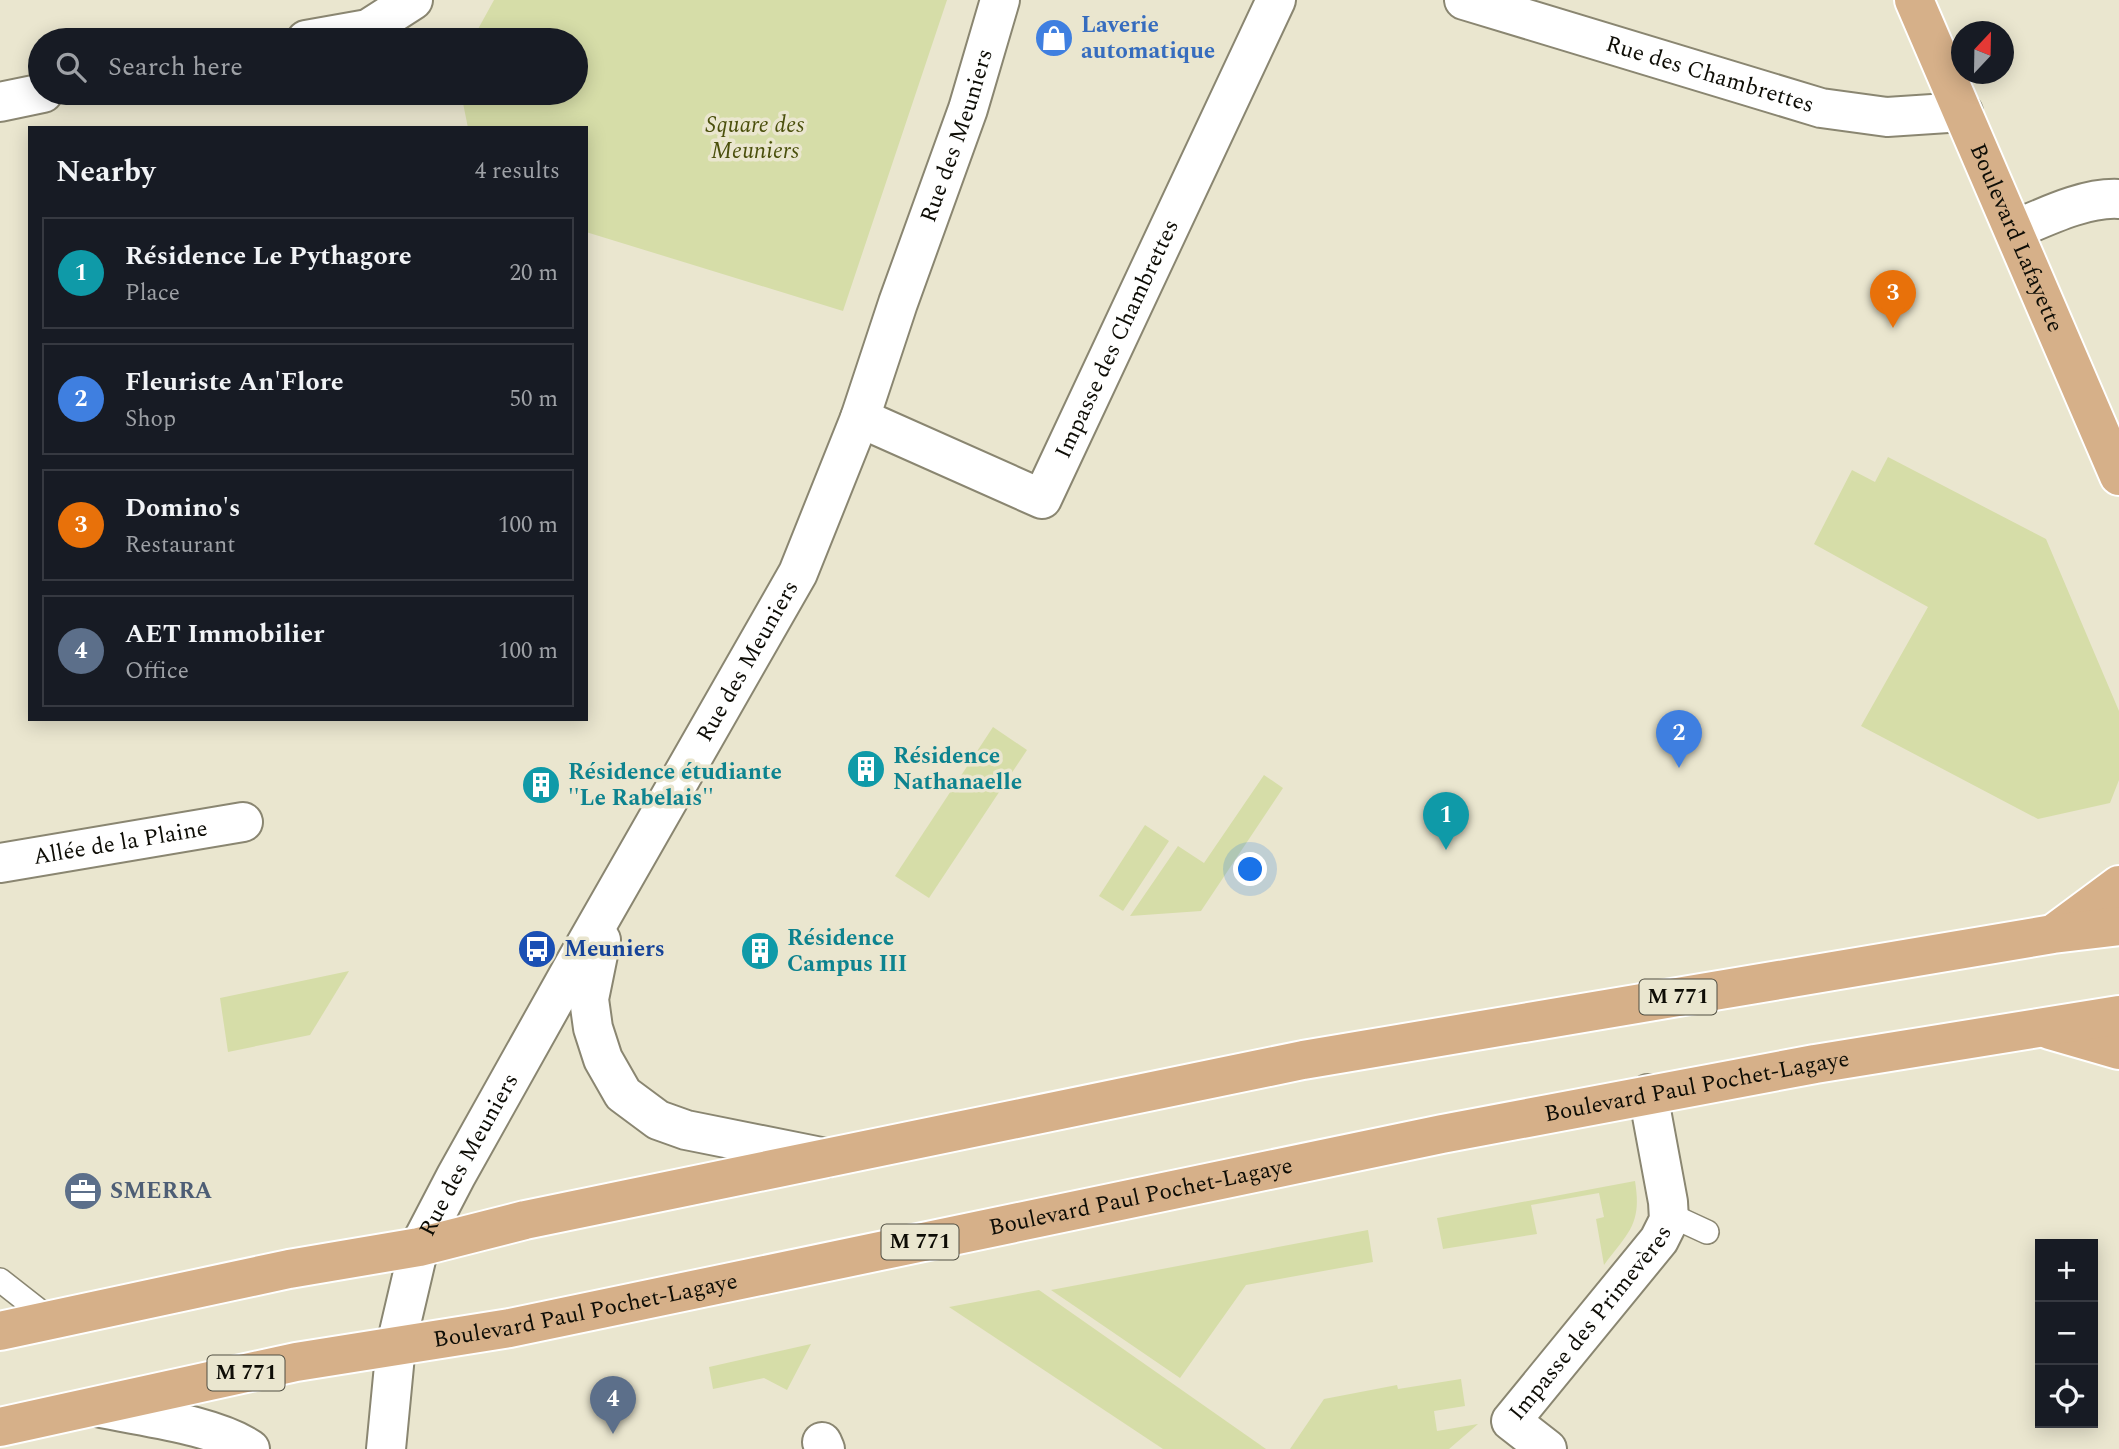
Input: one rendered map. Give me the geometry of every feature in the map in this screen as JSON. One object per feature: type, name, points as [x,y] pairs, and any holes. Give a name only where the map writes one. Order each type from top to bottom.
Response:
[{"type":"main road","name":"Boulevard Lafayette","points":[[1914,0],[2119,476]]},
{"type":"main road","points":[[2053,934],[2119,885]]},
{"type":"main road","name":"M 771","points":[[0,1331],[289,1269],[419,1247],[525,1220],[1303,1060],[2053,934],[2119,926]]},
{"type":"main road","name":"Boulevard Paul Pochet-Lagaye","points":[[0,1427],[296,1362],[510,1328],[1443,1134],[1648,1094],[2119,1015]]},
{"type":"main road","points":[[2041,1027],[2119,1050]]},
{"type":"street","points":[[370,28],[413,0]]},
{"type":"street","name":"Rue des Meuniers","points":[[386,1449],[396,1345],[419,1247],[607,906],[798,573],[860,418],[968,109],[1000,0]]},
{"type":"street","name":"Impasse des Chambrettes","points":[[860,418],[1042,499],[1276,0]]},
{"type":"street","name":"Rue des Chambrettes","points":[[1464,0],[1821,108],[1887,117],[1963,112]]},
{"type":"street","points":[[0,102],[28,96]]},
{"type":"street","points":[[2014,230],[2062,210],[2110,199],[2119,200]]},
{"type":"street","name":"Allée de la Plaine","points":[[0,863],[243,822]]},
{"type":"street","points":[[607,906],[589,999],[593,1028],[603,1059],[623,1094],[658,1120],[686,1130],[826,1158]]},
{"type":"street","name":"Impasse des Primevères","points":[[1547,1449],[1511,1421],[1659,1240],[1669,1220],[1648,1094]]},
{"type":"street","points":[[97,1407],[188,1426],[238,1441],[250,1449]]},
{"type":"lane","points":[[1668,1214],[1707,1232]]},
{"type":"lane","points":[[0,1280],[51,1320]]},
{"type":"green space","name":"Square des Meuniers","points":[[494,0],[947,0],[843,311],[588,233],[588,126],[468,126],[463,105],[588,105],[588,28],[479,28]]},
{"type":"green space","points":[[1888,457],[2046,539],[2119,711],[2119,780],[2110,803],[2038,819],[1861,726],[1928,607],[1814,544],[1852,470],[1875,482]]},
{"type":"green space","points":[[993,727],[1027,750],[929,898],[895,876]]},
{"type":"green space","points":[[1264,775],[1283,788],[1201,911],[1130,916],[1178,846],[1204,863]]},
{"type":"green space","points":[[1145,825],[1169,841],[1123,911],[1099,896]]},
{"type":"green space","points":[[349,971],[310,1035],[228,1052],[220,998]]},
{"type":"green space","points":[[1635,1181],[1637,1208],[1632,1227],[1604,1265],[1596,1219],[1604,1217],[1599,1193],[1531,1205],[1537,1234],[1443,1249],[1437,1218]]},
{"type":"green space","points":[[1368,1230],[1373,1262],[1246,1285],[1180,1378],[1051,1290]]},
{"type":"green space","points":[[1039,1290],[1266,1449],[1163,1449],[949,1307]]},
{"type":"green space","points":[[811,1344],[787,1390],[764,1378],[713,1389],[709,1367]]},
{"type":"green space","points":[[1461,1379],[1465,1406],[1434,1411],[1437,1431],[1478,1424],[1449,1449],[1290,1449],[1324,1399],[1397,1385],[1398,1389]]},
{"type":"place","name":"Laverie automatique","points":[[1054,38]]},
{"type":"place","name":"Domino's","points":[[1893,328]]},
{"type":"place","name":"Fleuriste An'Flore","points":[[1679,768]]},
{"type":"place","name":"Résidence Nathanaelle","points":[[866,769]]},
{"type":"place","name":"Résidence étudiante ''Le Rabelais''","points":[[541,785]]},
{"type":"place","name":"Résidence Le Pythagore","points":[[1446,850]]},
{"type":"place","name":"Meuniers","points":[[537,949]]},
{"type":"place","name":"Résidence Campus III","points":[[760,951]]},
{"type":"place","name":"SMERRA","points":[[83,1191]]},
{"type":"place","name":"AET Immobilier","points":[[613,1434]]}]
